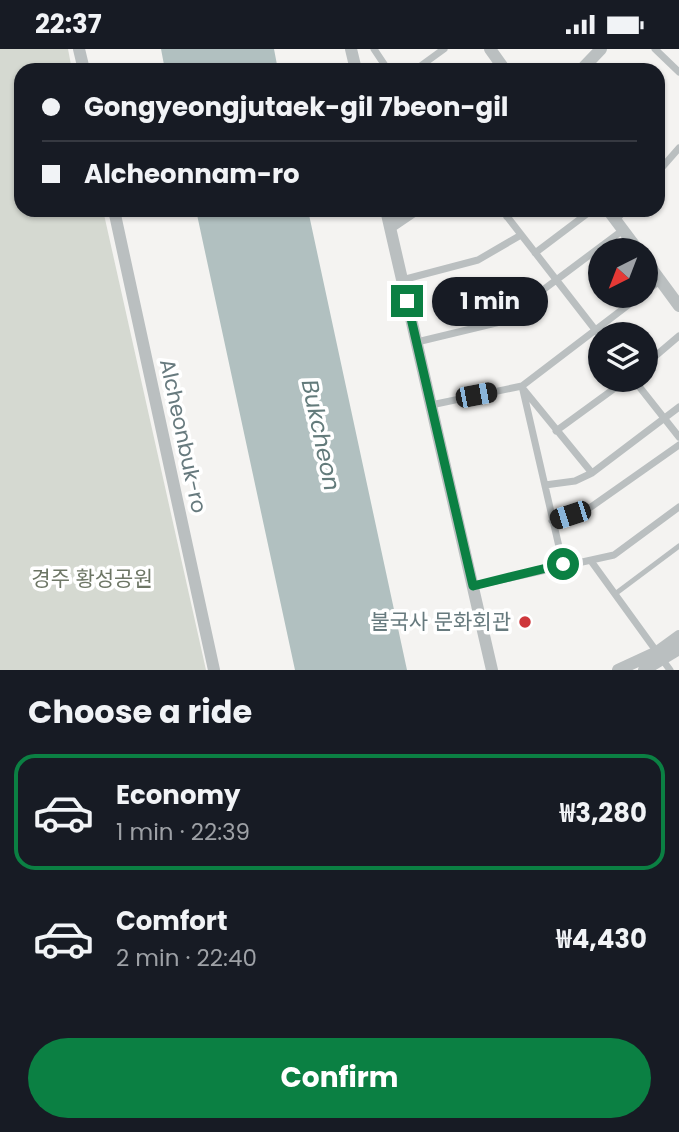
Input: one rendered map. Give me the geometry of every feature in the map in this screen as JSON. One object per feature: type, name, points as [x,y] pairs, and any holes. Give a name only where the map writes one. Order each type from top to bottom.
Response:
[{"type":"street","points":[[425,63],[444,49]]},
{"type":"street","points":[[588,63],[601,49]]},
{"type":"street","points":[[655,49],[679,72]]},
{"type":"street","points":[[665,164],[679,148]]},
{"type":"street","name":"Alcheonbuk-ro","points":[[116,217],[214,670]]},
{"type":"street","points":[[388,217],[492,670]]},
{"type":"street","points":[[390,227],[405,217]]},
{"type":"street","points":[[507,217],[589,322]]},
{"type":"street","points":[[535,253],[583,217]]},
{"type":"street","points":[[417,342],[500,322],[556,279],[618,217],[631,238]]},
{"type":"street","points":[[402,280],[478,260],[521,235]]},
{"type":"street","points":[[658,278],[676,296]]},
{"type":"street","points":[[610,322],[626,308]]},
{"type":"street","points":[[658,354],[679,336]]},
{"type":"street","points":[[431,405],[522,386],[588,340]]},
{"type":"street","points":[[522,386],[592,473]]},
{"type":"street","points":[[522,386],[563,564]]},
{"type":"street","points":[[556,431],[610,392]]},
{"type":"street","points":[[644,392],[679,437]]},
{"type":"street","points":[[545,485],[575,481],[592,473],[679,407]]},
{"type":"street","points":[[552,521],[588,509],[679,445]]},
{"type":"street","points":[[473,586],[563,564],[614,555],[679,507]]},
{"type":"street","points":[[590,561],[664,661]]},
{"type":"street","points":[[618,670],[664,661],[679,636]]},
{"type":"street","points":[[644,670],[664,661],[679,649]]},
{"type":"lane","points":[[615,594],[679,545]]},
{"type":"green space","name":"경주 황성공원","points":[[0,49],[68,49],[71,63],[14,63],[14,217],[105,217],[206,670],[0,670]]},
{"type":"water","points":[[161,49],[274,49],[277,63],[164,63]]},
{"type":"water","name":"Bukcheon","points":[[198,217],[310,217],[407,670],[295,670]]},
{"type":"place","name":"불국사 문화회관","points":[[525,622]]},
{"type":"route","points":[[407,301],[473,586],[563,564]]}]
